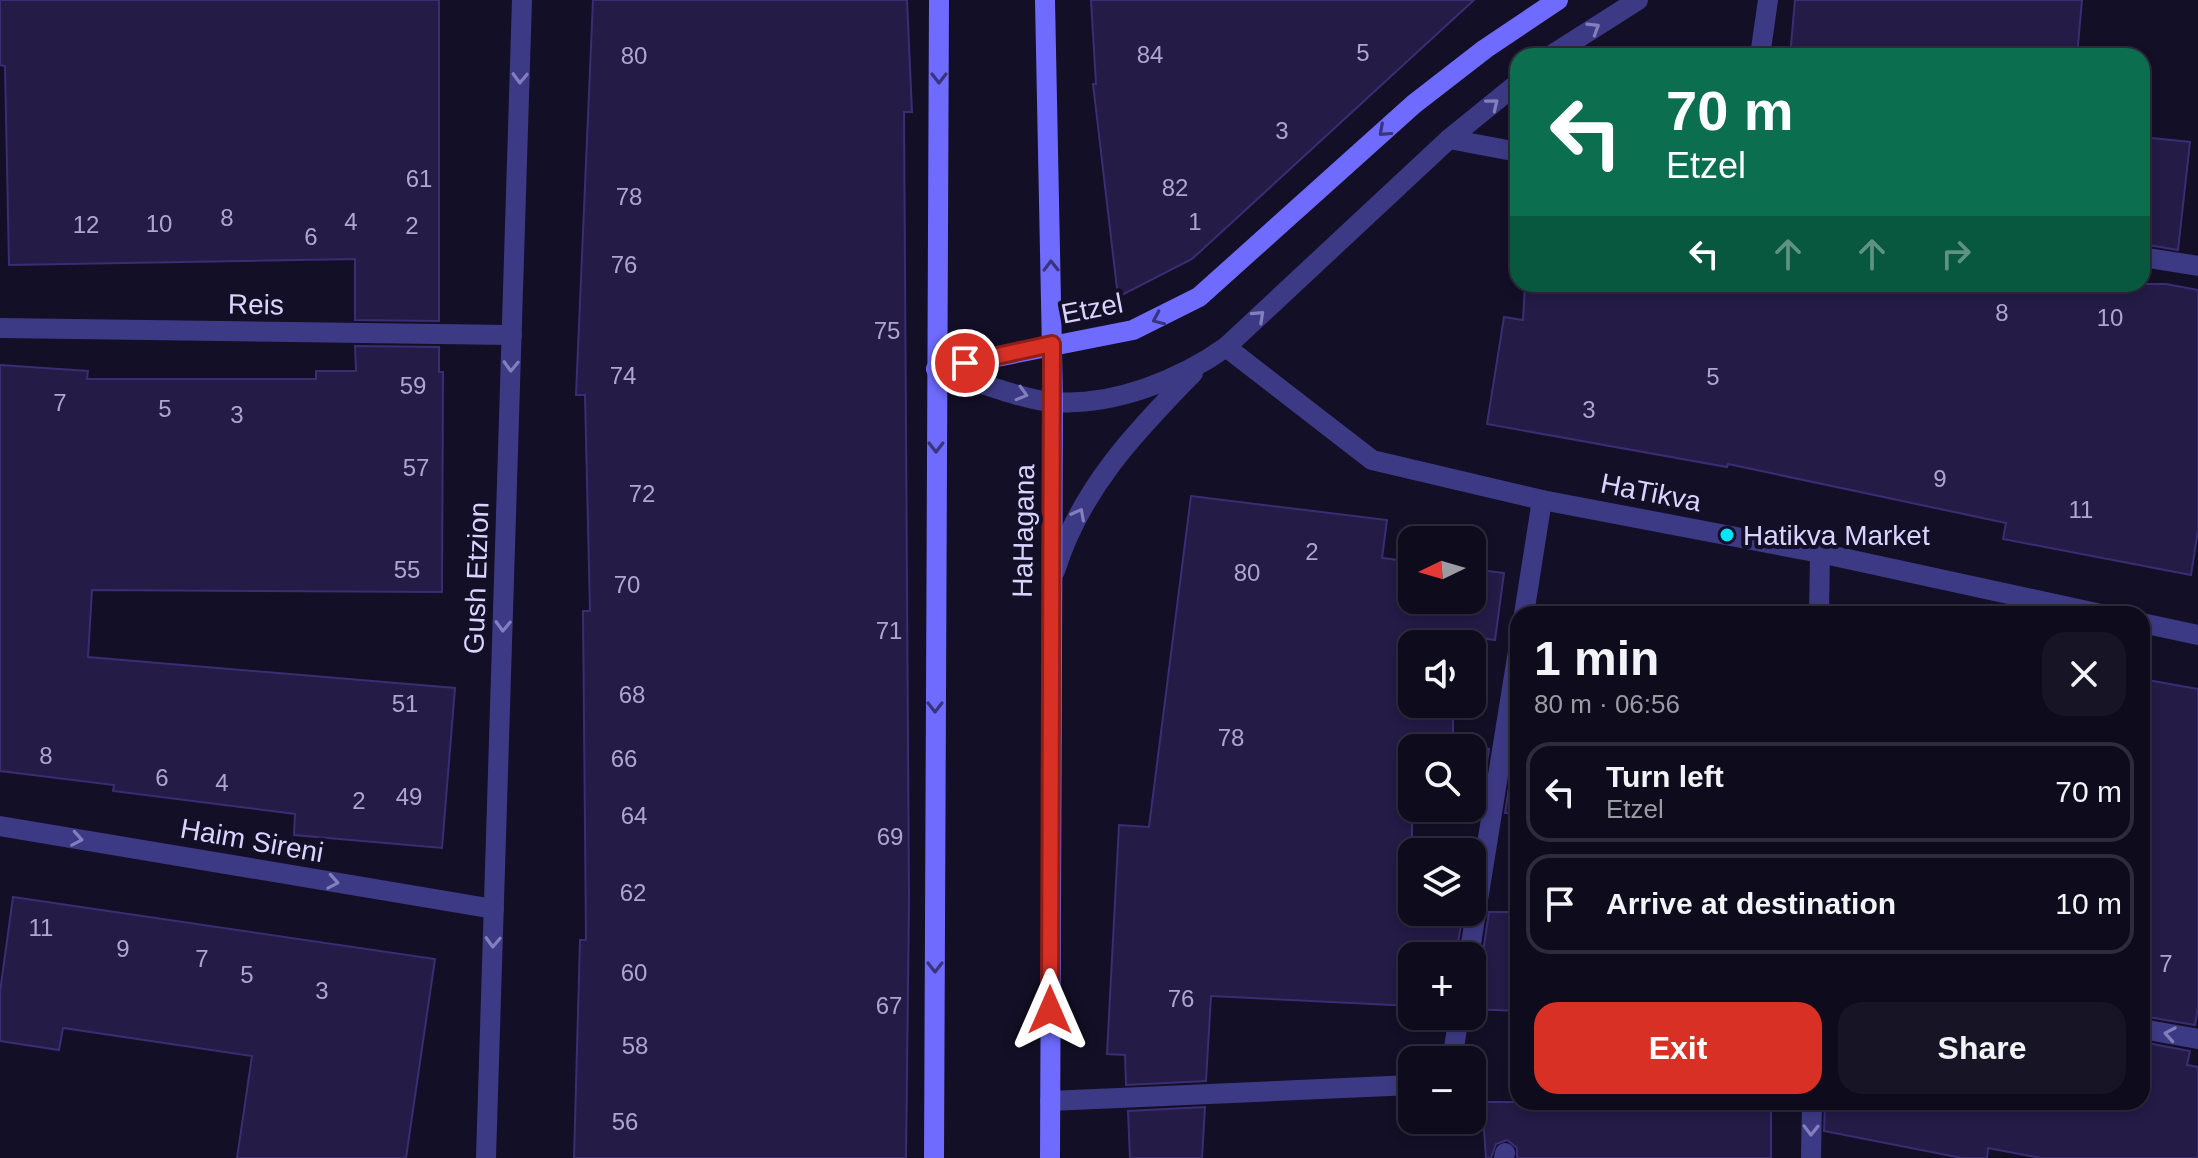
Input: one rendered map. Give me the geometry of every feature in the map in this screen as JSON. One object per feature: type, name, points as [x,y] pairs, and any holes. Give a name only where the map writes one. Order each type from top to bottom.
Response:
[{"type":"street","name":"Gush Etzion","points":[[486,1158],[522,0]]},
{"type":"street","points":[[934,1158],[939,0]]},
{"type":"street","name":"HaHagana","points":[[1045,0],[1053,402],[1050,1158]]},
{"type":"street","name":"Etzel","points":[[936,369],[1133,330],[1199,297],[1414,104],[1496,41],[1558,0]]},
{"type":"street","points":[[1563,48],[1638,0]]},
{"type":"street","points":[[1761,48],[1768,0]]},
{"type":"street","points":[[1050,586],[1064,543],[1106,468],[1199,366],[1226,347],[1449,139],[1510,89]]},
{"type":"street","points":[[1449,139],[1510,150]]},
{"type":"street","points":[[2150,258],[2198,266]]},
{"type":"street","name":"Reis","points":[[0,328],[512,335]]},
{"type":"street","name":"HaTikva","points":[[1226,347],[1372,460],[1542,500],[1820,553],[2064,606]]},
{"type":"street","points":[[936,369],[1053,402],[1110,397],[1199,366]]},
{"type":"street","points":[[1525,606],[1542,500]]},
{"type":"street","points":[[1819,606],[1820,553]]},
{"type":"street","points":[[2150,625],[2198,635]]},
{"type":"street","points":[[1471,942],[1510,701]]},
{"type":"street","name":"Haim Sireni","points":[[0,826],[494,909]]},
{"type":"street","points":[[2150,1030],[2198,1039]]},
{"type":"street","points":[[1050,1101],[1398,1086]]},
{"type":"street","points":[[1811,1158],[1812,1110]]},
{"type":"building","points":[[0,0],[439,0],[439,321],[355,320],[355,259],[9,265],[5,66],[0,65]]},
{"type":"building","points":[[593,0],[907,0],[912,112],[904,112],[909,901],[906,1158],[574,1158],[580,940],[586,940],[583,611],[590,611],[585,395],[576,395]]},
{"type":"building","points":[[1091,0],[1474,0],[1192,259],[1118,297],[1093,84],[1096,84]]},
{"type":"building","points":[[1795,0],[2082,0],[2078,48],[1791,48]]},
{"type":"building","points":[[2150,138],[2190,142],[2178,250],[2150,245]]},
{"type":"building","points":[[2150,284],[2198,290],[2198,530],[2191,575],[2003,539],[2006,523],[1728,464],[1727,467],[1487,424],[1504,317],[1523,320],[1525,292],[2150,292]]},
{"type":"building","points":[[355,346],[439,347],[439,372],[443,372],[442,592],[92,590],[88,657],[455,688],[442,848],[294,835],[295,814],[113,791],[114,785],[0,771],[0,365],[88,371],[87,379],[316,379],[316,371],[356,371]]},
{"type":"building","points":[[1191,496],[1387,520],[1382,558],[1398,560],[1398,614],[1486,614],[1486,571],[1504,573],[1495,640],[1486,639],[1486,630],[1398,630],[1398,718],[1453,718],[1453,734],[1398,734],[1398,822],[1412,822],[1412,838],[1398,838],[1398,926],[1461,926],[1458,942],[1398,942],[1398,1005],[1211,996],[1206,1081],[1126,1085],[1125,1055],[1107,1054],[1119,825],[1149,827]]},
{"type":"building","points":[[2150,680],[2198,689],[2198,1007],[2195,1025],[2150,1017]]},
{"type":"building","points":[[1510,781],[1510,813],[1505,813]]},
{"type":"building","points":[[13,897],[435,959],[406,1158],[237,1158],[252,1056],[63,1028],[59,1050],[0,1041],[0,992]]},
{"type":"building","points":[[1489,912],[1510,912],[1510,1011],[1486,1010],[1485,942]]},
{"type":"building","points":[[2150,1044],[2190,1051],[2187,1065],[2198,1067],[2198,1158],[2041,1158],[1988,1148],[1987,1158],[1962,1158],[1824,1131],[1825,1110],[2150,1110]]},
{"type":"building","points":[[1486,1102],[1510,1102],[1510,1110],[1771,1110],[1771,1158],[1517,1158],[1517,1148],[1507,1140],[1496,1144],[1491,1158],[1486,1158]]},
{"type":"building","points":[[1205,1107],[1202,1158],[1130,1158],[1128,1111]]},
{"type":"place","name":"Hatikva Market","points":[[1727,535]]},
{"type":"route","points":[[965,363],[1052,344],[1050,1010]]}]
